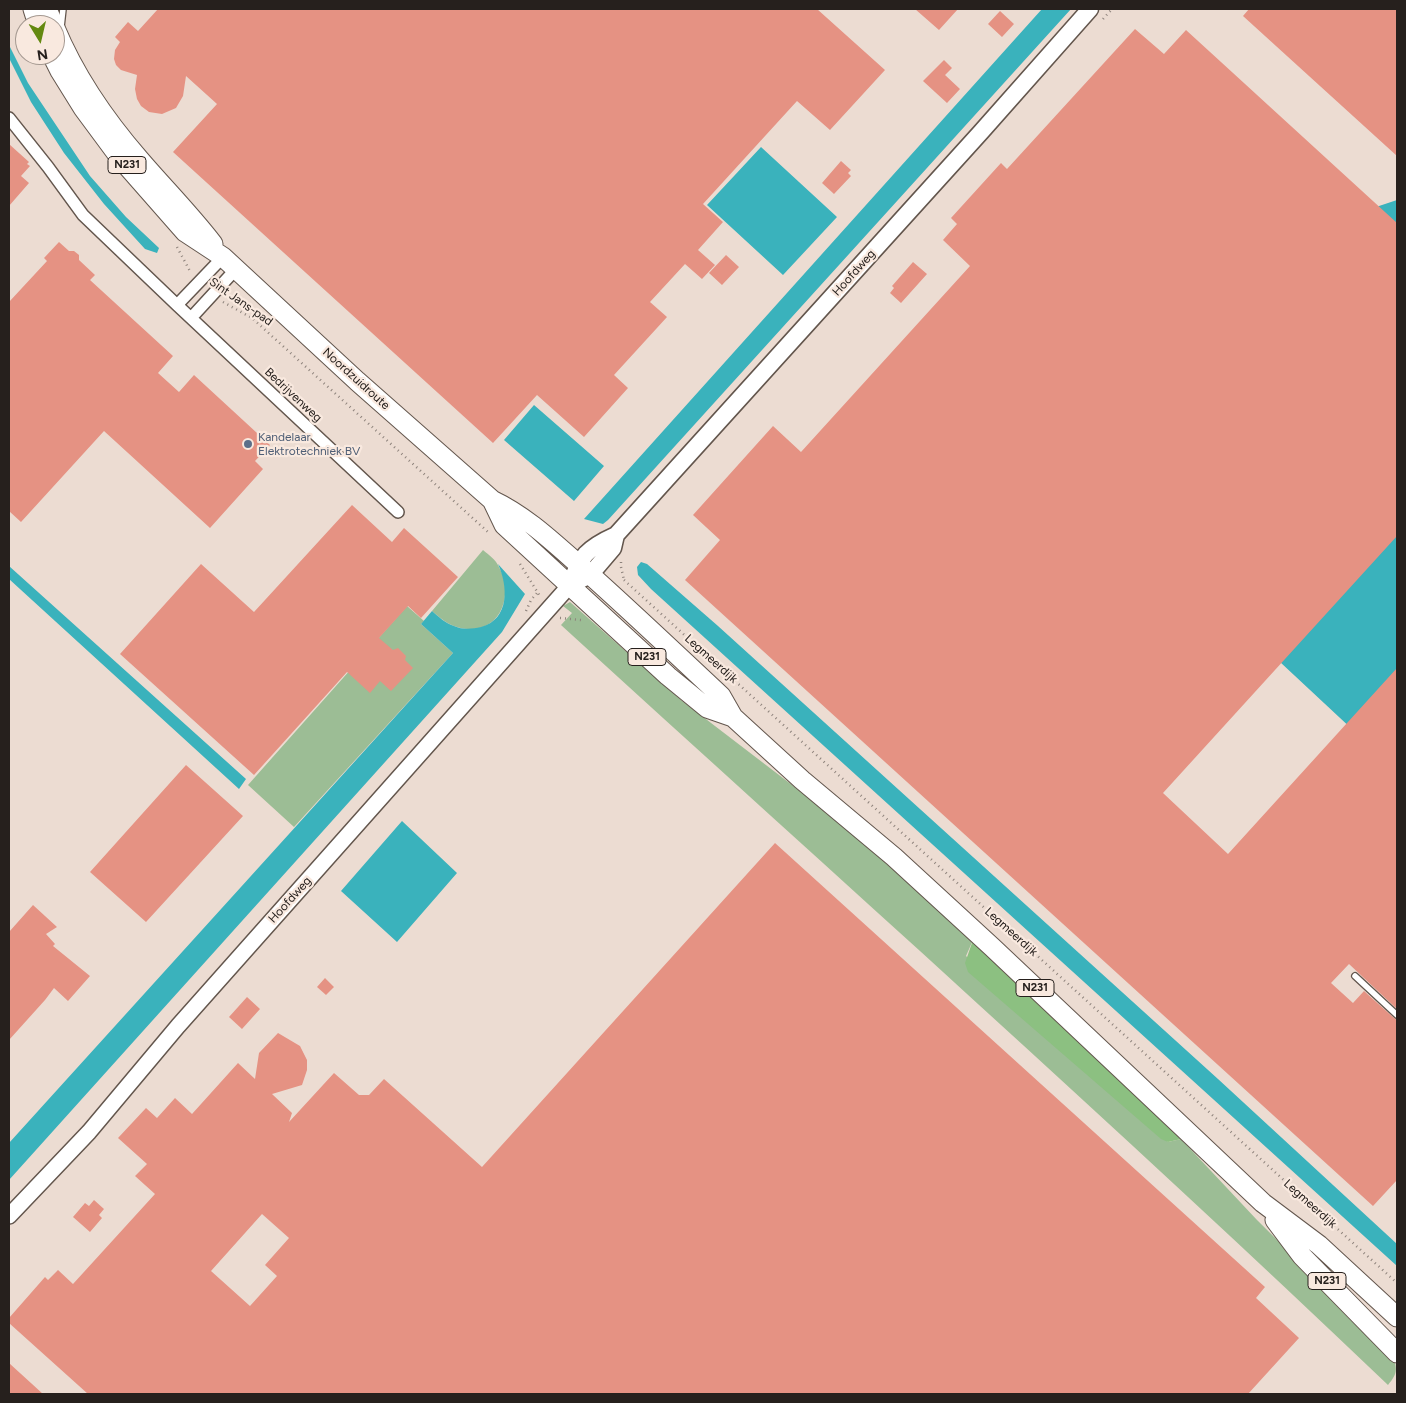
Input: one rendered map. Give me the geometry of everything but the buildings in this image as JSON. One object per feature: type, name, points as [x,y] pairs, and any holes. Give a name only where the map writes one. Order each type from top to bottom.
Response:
[{"type":"main road","name":"Hoofdweg","points":[[570,584],[584,569],[614,548],[616,535],[1090,9]]},
{"type":"main road","name":"Noordzuidroute","points":[[59,65],[60,71],[83,108],[120,158],[185,232],[230,263],[357,381],[492,500],[512,510],[527,521],[584,569]]},
{"type":"main road","name":"Noordzuidroute","points":[[492,500],[504,525],[570,584]]},
{"type":"main road","name":"Legmeerdijk","points":[[584,569],[721,696],[732,717],[802,780],[894,857],[1263,1203],[1319,1245],[1397,1317]]},
{"type":"main road","name":"Legmeerdijk","points":[[570,584],[668,676],[706,708],[732,717]]},
{"type":"main road","name":"Legmeerdijk","points":[[1263,1203],[1302,1256],[1397,1353]]},
{"type":"street","name":"Bedrijvenweg","points":[[9,118],[83,215],[398,512]]},
{"type":"street","points":[[177,305],[199,283],[230,263]]},
{"type":"street","points":[[191,318],[213,294],[230,263]]},
{"type":"street","name":"Hoofdweg","points":[[9,1216],[89,1132],[178,1026],[570,584]]},
{"type":"lane","points":[[1355,976],[1397,1015]]},
{"type":"path","name":"Sint Jans-pad","points":[[176,246],[194,278],[199,283]]},
{"type":"path","name":"Sint Jans-pad","points":[[213,294],[252,318],[490,534]]},
{"type":"path","points":[[517,560],[537,593]]},
{"type":"path","name":"Legmeerdijk","points":[[624,580],[1397,1283]]},
{"type":"green space","points":[[483,550],[496,562],[504,579],[504,603],[492,621],[483,627],[471,629],[453,626],[432,611]]},
{"type":"green space","points":[[570,602],[681,700],[843,824],[973,940],[966,956],[1168,1142],[1181,1139],[1257,1220],[1393,1355],[1396,1371],[1388,1385],[1080,1097],[561,625],[572,613],[563,606]]},
{"type":"green space","points":[[407,606],[424,621],[421,624],[453,653],[294,827],[248,785]]},
{"type":"green space","points":[[973,940],[1100,1056],[1181,1139],[1168,1142],[1161,1139],[968,972],[965,963]]},
{"type":"water","points":[[1042,9],[1071,9],[608,520],[603,524],[584,519]]},
{"type":"water","points":[[9,45],[15,57],[15,65],[19,65],[28,83],[90,176],[126,217],[159,248],[157,253],[145,249],[104,204],[64,153],[31,102],[9,58]]},
{"type":"water","points":[[761,147],[837,217],[783,275],[707,205]]},
{"type":"water","points":[[1397,200],[1397,226],[1376,207]]},
{"type":"water","points":[[534,405],[604,466],[574,501],[504,440]]},
{"type":"water","points":[[1397,531],[1397,715],[1369,745],[1280,662]]},
{"type":"water","points":[[641,562],[647,564],[718,626],[1218,1079],[1397,1244],[1397,1266],[651,589],[638,575],[637,567]]},
{"type":"water","points":[[498,564],[525,594],[502,632],[9,1180],[9,1143],[453,653],[421,624],[432,611],[442,620],[464,629],[481,627],[497,617],[502,609],[505,591]]},
{"type":"water","points":[[9,566],[246,779],[239,789],[9,579]]},
{"type":"water","points":[[402,821],[457,873],[397,942],[341,891]]},
{"type":"place","name":"Kandelaar Elektrotechniek BV","points":[[248,444]]}]
